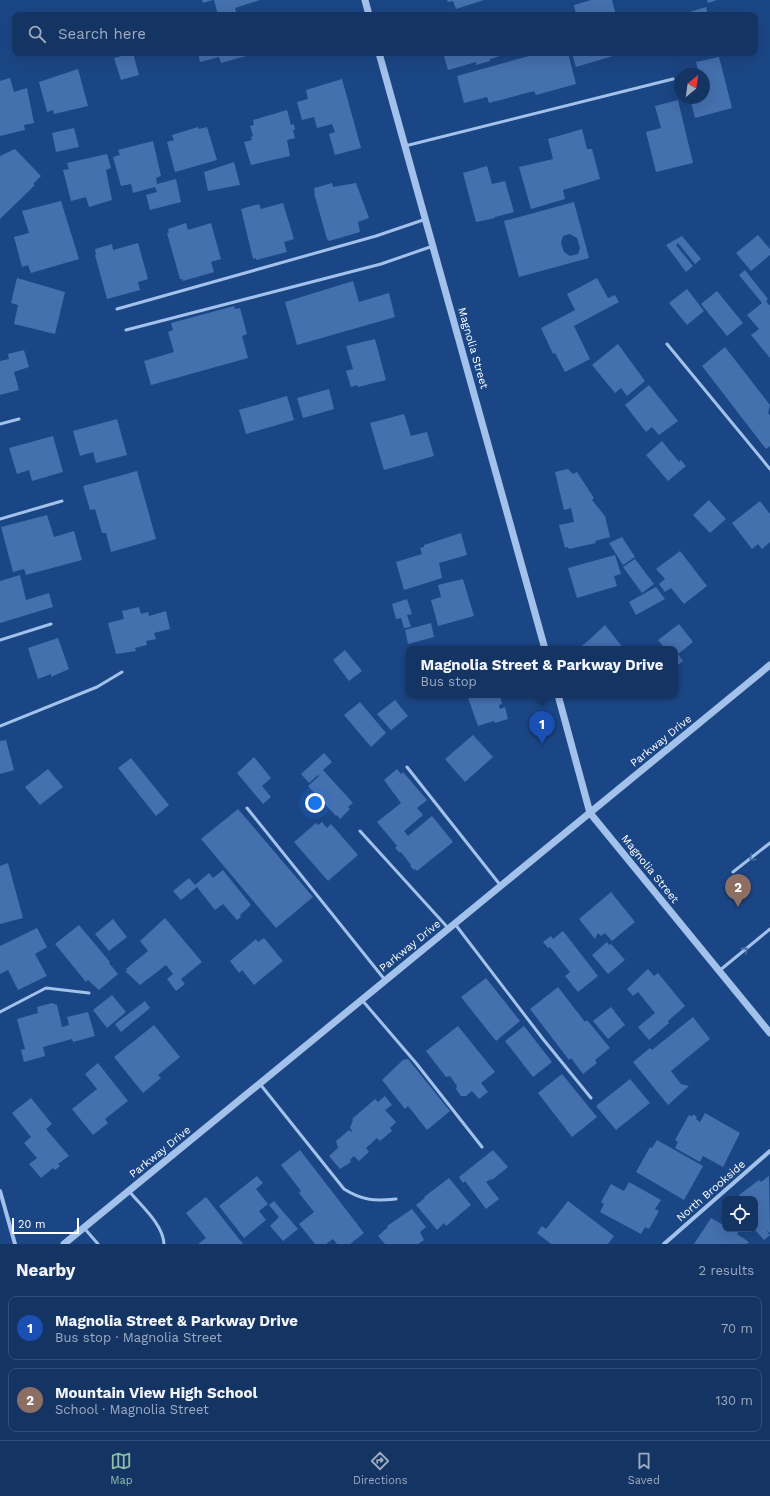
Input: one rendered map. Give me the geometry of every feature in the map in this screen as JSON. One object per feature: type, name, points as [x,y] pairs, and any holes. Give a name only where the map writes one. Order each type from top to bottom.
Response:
[{"type":"street","points":[[364,0],[368,12]]},
{"type":"street","name":"Magnolia Street","points":[[380,56],[544,646]]},
{"type":"street","name":"Parkway Drive","points":[[64,1244],[770,665]]},
{"type":"street","name":"Magnolia Street","points":[[559,698],[590,813],[770,1033]]},
{"type":"street","name":"North Brookside","points":[[664,1244],[770,1151]]},
{"type":"street","points":[[0,1191],[15,1244]]},
{"type":"lane","points":[[405,146],[673,79]]},
{"type":"lane","points":[[117,309],[376,236],[426,219]]},
{"type":"lane","points":[[126,330],[380,264],[433,246]]},
{"type":"lane","points":[[667,344],[770,469]]},
{"type":"lane","points":[[0,424],[19,419]]},
{"type":"lane","points":[[0,519],[62,501]]},
{"type":"lane","points":[[0,640],[51,624]]},
{"type":"lane","points":[[0,726],[97,687],[122,672]]},
{"type":"lane","points":[[407,767],[501,886]]},
{"type":"lane","points":[[247,808],[385,981]]},
{"type":"lane","points":[[360,831],[452,926],[591,1098]]},
{"type":"lane","points":[[733,872],[770,843]]},
{"type":"lane","points":[[719,971],[770,929]]},
{"type":"lane","points":[[0,1012],[46,988],[89,993]]},
{"type":"lane","points":[[362,1000],[416,1063],[482,1147]]},
{"type":"lane","points":[[260,1084],[344,1189],[354,1196],[374,1201],[396,1199]]},
{"type":"lane","points":[[129,1191],[152,1218],[164,1236],[164,1244]]},
{"type":"lane","points":[[84,1228],[98,1244]]},
{"type":"building","points":[[202,0],[213,0],[203,3]]},
{"type":"building","points":[[214,0],[260,0],[235,8],[236,12],[217,12]]},
{"type":"building","points":[[447,0],[484,0],[456,9],[453,1],[448,2]]},
{"type":"building","points":[[591,0],[612,0],[615,12],[575,12],[574,5]]},
{"type":"building","points":[[707,0],[717,0],[708,3]]},
{"type":"building","points":[[706,7],[707,12],[690,12]]},
{"type":"building","points":[[122,56],[134,56],[139,75],[121,80],[114,58]]},
{"type":"building","points":[[199,56],[246,56],[221,63],[219,57],[200,62]]},
{"type":"building","points":[[444,56],[500,56],[476,65],[476,62],[448,70]]},
{"type":"building","points":[[529,56],[569,56],[576,84],[536,95],[534,91],[489,103],[487,97],[464,103],[457,76]]},
{"type":"building","points":[[573,56],[613,56],[576,67]]},
{"type":"building","points":[[719,57],[732,108],[695,118],[692,104],[710,104],[710,68],[698,68],[696,62]]},
{"type":"building","points":[[78,69],[88,106],[54,114],[53,110],[47,112],[39,82]]},
{"type":"building","points":[[10,78],[14,92],[27,88],[34,123],[24,125],[25,130],[0,136],[0,81]]},
{"type":"building","points":[[342,79],[361,148],[335,155],[329,134],[335,132],[332,124],[317,128],[314,117],[302,120],[297,102],[308,99],[306,90]]},
{"type":"building","points":[[674,101],[674,104],[679,104],[693,163],[656,172],[646,132],[661,128],[655,106]]},
{"type":"building","points":[[287,110],[291,125],[294,124],[295,130],[293,130],[295,138],[287,140],[290,156],[251,165],[244,142],[252,140],[251,137],[253,136],[250,126],[254,125],[253,120]]},
{"type":"building","points":[[198,127],[199,129],[207,127],[217,160],[175,172],[167,142],[174,140],[172,135]]},
{"type":"building","points":[[74,128],[79,147],[56,152],[52,133]]},
{"type":"building","points":[[582,129],[587,149],[592,149],[600,179],[563,190],[565,199],[531,209],[519,167],[553,159],[548,139]]},
{"type":"building","points":[[153,141],[161,176],[156,178],[157,184],[176,179],[181,202],[150,210],[146,195],[157,192],[155,187],[133,193],[131,184],[121,186],[113,157],[120,155],[118,150]]},
{"type":"building","points":[[15,149],[41,176],[33,184],[35,185],[0,219],[0,156]]},
{"type":"building","points":[[107,154],[111,168],[106,170],[112,200],[89,207],[86,197],[71,201],[63,170],[69,169],[67,163]]},
{"type":"building","points":[[234,162],[240,185],[208,191],[204,172]]},
{"type":"building","points":[[487,166],[492,184],[505,181],[514,212],[476,222],[463,173]]},
{"type":"building","points":[[332,183],[333,187],[356,183],[369,218],[358,222],[360,232],[329,241],[327,239],[314,193],[314,188]]},
{"type":"building","points":[[61,201],[79,259],[31,273],[28,265],[22,267],[14,237],[29,233],[22,211]]},
{"type":"building","points":[[574,202],[589,258],[519,277],[504,221]],"holes":[[[570,234],[577,238],[580,248],[578,254],[570,256],[564,252],[561,243],[563,236]]]},
{"type":"building","points":[[283,203],[294,239],[284,242],[287,252],[256,260],[256,258],[253,259],[241,209],[259,204],[261,209]]},
{"type":"building","points":[[186,223],[188,230],[211,223],[221,259],[211,262],[214,272],[183,281],[180,279],[167,233],[169,233],[168,229]]},
{"type":"building","points":[[758,235],[770,249],[770,255],[751,271],[736,253]]},
{"type":"building","points":[[682,236],[701,259],[695,264],[678,243],[676,245],[693,266],[686,272],[666,245]]},
{"type":"building","points":[[138,243],[148,279],[138,282],[140,290],[107,299],[95,255],[95,249],[112,244],[113,250]]},
{"type":"building","points":[[745,270],[768,299],[766,301],[770,306],[770,358],[751,335],[759,329],[747,315],[762,303],[739,275]]},
{"type":"building","points":[[17,278],[65,292],[55,334],[14,324],[18,305],[11,303]]},
{"type":"building","points":[[597,278],[608,298],[615,295],[619,302],[574,326],[590,359],[565,372],[555,353],[553,354],[541,328],[575,310],[567,294]]},
{"type":"building","points":[[353,281],[359,302],[389,293],[395,317],[297,345],[285,302]]},
{"type":"building","points":[[687,289],[704,311],[687,325],[669,303]]},
{"type":"building","points":[[717,291],[743,323],[727,336],[701,304]]},
{"type":"building","points":[[234,306],[235,309],[240,308],[247,334],[242,336],[248,358],[151,385],[144,361],[174,352],[168,332],[173,330],[171,323]]},
{"type":"building","points":[[375,339],[386,380],[358,387],[357,385],[351,387],[346,371],[353,369],[346,346]]},
{"type":"building","points":[[618,344],[645,381],[627,396],[621,388],[615,393],[592,365]]},
{"type":"building","points":[[725,347],[770,405],[768,413],[770,415],[770,446],[766,449],[702,366]]},
{"type":"building","points":[[24,350],[29,367],[14,372],[19,390],[0,395],[0,361],[9,359],[8,354]]},
{"type":"building","points":[[649,385],[678,421],[659,435],[652,427],[646,432],[625,405]]},
{"type":"building","points":[[329,389],[334,409],[303,418],[297,398]]},
{"type":"building","points":[[287,396],[294,420],[246,434],[239,410]]},
{"type":"building","points":[[404,414],[411,436],[427,432],[434,456],[384,470],[370,423]]},
{"type":"building","points":[[117,419],[127,455],[96,463],[93,452],[80,456],[73,431]]},
{"type":"building","points":[[53,436],[63,472],[32,481],[29,470],[17,474],[9,448]]},
{"type":"building","points":[[662,441],[679,462],[681,460],[686,466],[668,481],[646,455]]},
{"type":"building","points":[[568,469],[573,474],[577,472],[594,498],[592,500],[605,516],[610,537],[595,541],[596,543],[569,549],[568,547],[565,548],[559,525],[574,522],[571,508],[564,510],[555,472]]},
{"type":"building","points":[[137,471],[156,539],[111,552],[106,533],[102,533],[95,509],[90,510],[83,486]]},
{"type":"building","points":[[709,500],[726,519],[710,533],[693,515]]},
{"type":"building","points":[[760,501],[770,514],[770,542],[762,549],[758,544],[752,549],[732,523]]},
{"type":"building","points":[[47,515],[54,537],[74,531],[82,560],[26,575],[24,569],[13,572],[1,527]]},
{"type":"building","points":[[461,533],[467,555],[439,563],[442,578],[404,590],[396,562],[422,554],[420,548],[424,547],[424,545]]},
{"type":"building","points":[[622,537],[635,557],[623,565],[609,543]]},
{"type":"building","points":[[680,551],[707,586],[684,604],[671,588],[665,592],[659,584],[665,579],[656,569]]},
{"type":"building","points":[[615,555],[621,574],[614,576],[617,586],[577,598],[568,568]]},
{"type":"building","points":[[635,559],[654,584],[642,593],[623,567]]},
{"type":"building","points":[[20,575],[26,600],[49,593],[53,607],[0,623],[0,581]]},
{"type":"building","points":[[463,579],[474,616],[438,626],[431,600],[441,597],[438,585]]},
{"type":"building","points":[[656,587],[665,599],[636,615],[629,602]]},
{"type":"building","points":[[407,599],[412,614],[407,615],[411,627],[404,628],[401,618],[396,619],[392,604]]},
{"type":"building","points":[[139,607],[141,614],[148,612],[149,616],[166,611],[170,629],[154,633],[156,639],[146,641],[147,645],[135,648],[136,651],[116,654],[108,623],[124,619],[122,611]]},
{"type":"building","points":[[431,623],[434,637],[408,644],[405,630]]},
{"type":"building","points":[[679,624],[693,642],[678,654],[678,646],[663,646],[658,640]]},
{"type":"building","points":[[605,625],[622,646],[582,646]]},
{"type":"building","points":[[58,638],[69,669],[51,677],[51,674],[38,679],[28,648]]},
{"type":"building","points":[[345,650],[362,671],[349,681],[333,660]]},
{"type":"building","points":[[678,654],[683,661],[678,665]]},
{"type":"building","points":[[468,698],[501,698],[502,704],[499,705],[500,709],[505,707],[508,719],[495,723],[494,721],[478,726]]},
{"type":"building","points":[[395,700],[408,716],[391,730],[377,714]]},
{"type":"building","points":[[360,702],[386,733],[371,747],[344,715]]},
{"type":"building","points":[[473,735],[493,757],[465,782],[445,759]]},
{"type":"building","points":[[6,740],[14,770],[0,774],[0,741]]},
{"type":"building","points":[[324,753],[332,762],[323,770],[353,803],[348,807],[350,809],[340,819],[308,786],[319,776],[318,775],[309,783],[301,774]]},
{"type":"building","points":[[254,757],[271,778],[262,786],[271,797],[263,804],[237,773]]},
{"type":"building","points":[[131,758],[169,805],[156,816],[118,768]]},
{"type":"building","points":[[48,769],[63,787],[40,805],[25,787]]},
{"type":"building","points":[[397,769],[401,774],[403,772],[427,800],[417,808],[423,815],[404,831],[408,836],[432,816],[453,842],[417,871],[410,866],[411,865],[401,852],[400,853],[395,848],[397,846],[377,822],[401,803],[384,780]]},
{"type":"building","points":[[238,809],[313,897],[276,928],[201,839]]},
{"type":"building","points":[[322,822],[327,828],[331,824],[358,855],[328,881],[294,842],[316,823],[318,825]]},
{"type":"building","points":[[8,863],[23,918],[0,924],[0,866]]},
{"type":"building","points":[[223,870],[251,905],[240,915],[241,917],[237,920],[223,904],[215,910],[197,887],[181,900],[173,891],[189,878],[195,885],[209,873],[213,878]]},
{"type":"building","points":[[611,892],[635,922],[612,941],[605,933],[601,936],[598,933],[595,939],[579,919]]},
{"type":"building","points":[[165,918],[202,962],[181,979],[185,984],[176,991],[167,979],[173,974],[166,965],[140,985],[126,972],[126,969],[148,951],[140,941]]},
{"type":"building","points":[[113,919],[127,937],[109,951],[95,934]]},
{"type":"building","points":[[79,925],[110,962],[109,963],[118,974],[99,990],[88,980],[86,982],[55,944]]},
{"type":"building","points":[[37,928],[47,947],[35,954],[47,976],[18,990],[8,970],[0,974],[0,946]]},
{"type":"building","points":[[563,931],[598,976],[578,992],[565,976],[570,972],[550,947],[548,948],[543,942],[551,936],[553,939]]},
{"type":"building","points":[[264,938],[283,961],[254,985],[242,970],[239,973],[230,961],[256,939],[258,942]]},
{"type":"building","points":[[607,942],[609,945],[611,944],[625,960],[608,974],[592,955]]},
{"type":"building","points":[[648,969],[654,976],[658,973],[685,1006],[668,1021],[669,1023],[649,1040],[638,1027],[655,1013],[638,992],[633,996],[627,989]]},
{"type":"building","points":[[486,978],[520,1021],[496,1041],[461,997]]},
{"type":"building","points":[[558,987],[585,1022],[587,1020],[610,1048],[595,1060],[597,1063],[583,1074],[571,1058],[569,1060],[530,1009]]},
{"type":"building","points":[[112,995],[126,1012],[107,1028],[93,1010]]},
{"type":"building","points":[[145,1001],[150,1008],[121,1032],[115,1024]]},
{"type":"building","points":[[52,1003],[57,1005],[62,1027],[69,1025],[67,1017],[88,1012],[95,1036],[73,1042],[72,1039],[43,1047],[45,1056],[24,1062],[21,1050],[25,1049],[17,1019],[38,1013],[37,1007]]},
{"type":"building","points":[[611,1007],[625,1025],[608,1039],[593,1021]]},
{"type":"building","points":[[693,1017],[710,1039],[671,1071],[681,1084],[689,1086],[668,1105],[633,1062],[650,1048],[652,1050]]},
{"type":"building","points":[[154,1025],[180,1057],[158,1075],[161,1078],[143,1093],[114,1057]]},
{"type":"building","points":[[458,1026],[495,1072],[481,1083],[488,1092],[479,1099],[472,1091],[466,1096],[461,1096],[456,1089],[457,1086],[450,1076],[446,1077],[426,1051]]},
{"type":"building","points":[[524,1026],[552,1062],[533,1077],[505,1041]]},
{"type":"building","points":[[408,1059],[450,1111],[427,1130],[408,1106],[405,1109],[382,1080],[403,1060]]},
{"type":"building","points":[[98,1063],[128,1101],[105,1119],[108,1123],[93,1135],[72,1109],[97,1089],[85,1074]]},
{"type":"building","points":[[562,1074],[597,1117],[572,1137],[538,1093]]},
{"type":"building","points":[[630,1079],[650,1103],[616,1130],[596,1106]]},
{"type":"building","points":[[385,1096],[392,1105],[385,1110],[396,1122],[390,1128],[392,1131],[380,1141],[377,1138],[366,1148],[369,1152],[359,1161],[354,1156],[350,1160],[351,1162],[340,1169],[329,1156],[338,1148],[336,1141],[349,1130],[351,1132],[352,1131],[350,1128],[352,1119],[375,1099],[378,1102]]},
{"type":"building","points":[[31,1098],[52,1124],[46,1129],[69,1156],[58,1164],[60,1166],[55,1170],[53,1168],[41,1178],[29,1164],[37,1158],[24,1143],[31,1137],[12,1113]]},
{"type":"building","points":[[705,1113],[740,1133],[723,1167],[703,1156],[700,1162],[675,1148],[678,1142],[675,1140],[689,1115],[692,1117],[693,1114],[700,1122]]},
{"type":"building","points":[[657,1140],[703,1166],[684,1200],[636,1172],[650,1147],[652,1148]]},
{"type":"building","points":[[300,1150],[364,1233],[350,1244],[337,1244],[333,1239],[326,1244],[315,1244],[299,1224],[314,1212],[299,1193],[301,1191],[281,1165]]},
{"type":"building","points":[[493,1150],[508,1167],[492,1180],[491,1179],[486,1182],[499,1199],[486,1209],[465,1181],[463,1183],[459,1177]]},
{"type":"building","points":[[257,1176],[263,1183],[256,1189],[268,1204],[259,1211],[266,1220],[244,1238],[219,1206]]},
{"type":"building","points":[[769,1176],[770,1233],[766,1230],[770,1235],[764,1240],[757,1232],[758,1196],[739,1195],[759,1180],[761,1182]]},
{"type":"building","points":[[449,1178],[471,1205],[446,1226],[444,1223],[437,1230],[416,1205]]},
{"type":"building","points":[[629,1182],[661,1200],[655,1209],[659,1211],[649,1229],[645,1227],[641,1234],[600,1212],[604,1204],[601,1202],[611,1184],[624,1191]]},
{"type":"building","points":[[206,1197],[243,1244],[198,1244],[206,1238],[186,1213]]},
{"type":"building","points":[[274,1201],[298,1229],[283,1241],[270,1226],[279,1217],[269,1205]]},
{"type":"building","points":[[568,1201],[614,1236],[608,1244],[551,1244],[537,1233],[542,1226],[546,1229]]},
{"type":"building","points":[[412,1209],[426,1227],[420,1232],[424,1240],[418,1244],[385,1244],[378,1236],[388,1227],[387,1226]]},
{"type":"building","points":[[711,1218],[722,1224],[722,1232],[739,1232],[737,1234],[749,1242],[747,1244],[694,1244]]},
{"type":"place","name":"Magnolia Street & Parkway Drive","points":[[542,744]]},
{"type":"place","name":"Mountain View High School","points":[[738,907]]}]
